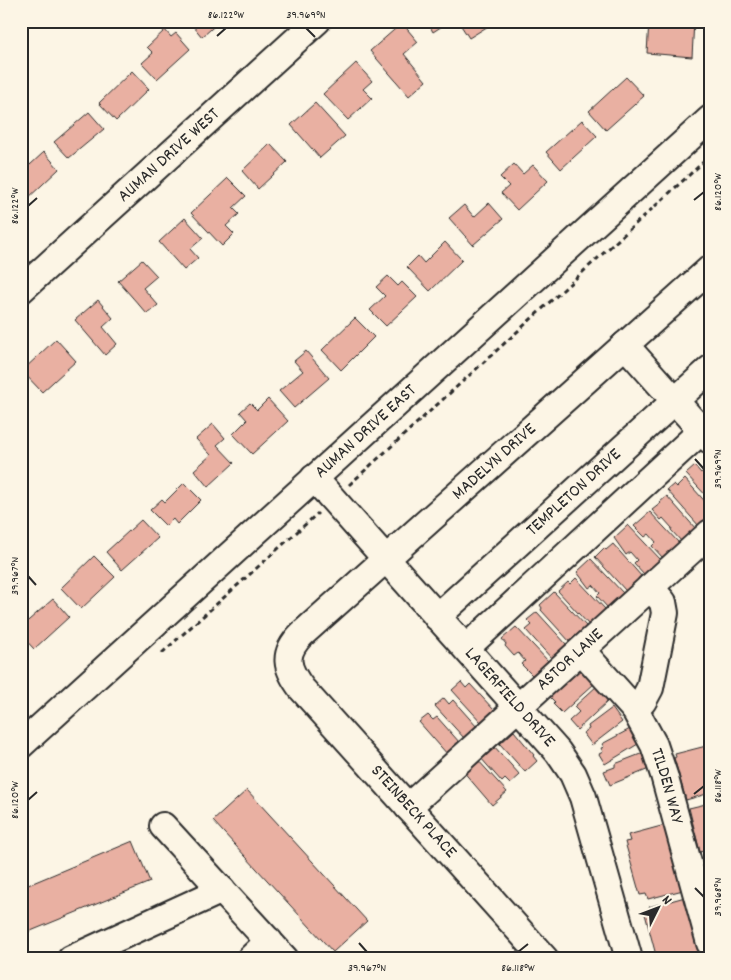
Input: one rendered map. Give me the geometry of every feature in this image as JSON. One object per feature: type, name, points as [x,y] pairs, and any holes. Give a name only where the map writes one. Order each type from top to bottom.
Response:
[{"type":"street","name":"AUMAN DRIVE WEST","points":[[21,290],[317,21]]},
{"type":"street","name":"AUMAN DRIVE EAST","points":[[21,744],[710,119]]},
{"type":"street","name":"MADELYN DRIVE","points":[[288,661],[291,647],[296,640],[710,269]]},
{"type":"street","points":[[466,648],[707,431],[675,401],[625,345]]},
{"type":"street","name":"TEMPLETON DRIVE","points":[[438,617],[710,369]]},
{"type":"street","name":"LAGERFIELD DRIVE","points":[[314,478],[558,752],[573,774],[583,797],[628,959]]},
{"type":"street","name":"ASTOR LANE","points":[[408,807],[710,533]]},
{"type":"street","points":[[636,710],[650,688],[665,613],[663,602],[650,587]]},
{"type":"street","name":"TILDEN WAY","points":[[582,651],[636,710],[654,745],[660,759],[710,943]]},
{"type":"street","name":"STEINBECK PLACE","points":[[288,661],[293,677],[302,689],[545,959]]},
{"type":"street","points":[[164,826],[222,890],[268,953]]},
{"type":"street","points":[[71,959],[222,890]]},
{"type":"path","points":[[162,653],[710,156]]},
{"type":"building","points":[[189,21],[220,21],[202,37]]},
{"type":"building","points":[[427,21],[450,21],[433,32]]},
{"type":"building","points":[[458,21],[487,21],[490,25],[469,38]]},
{"type":"building","points":[[649,21],[694,21],[692,57],[647,53]]},
{"type":"building","points":[[402,23],[418,42],[404,54],[426,81],[409,96],[370,51]]},
{"type":"building","points":[[165,30],[171,37],[176,33],[190,49],[157,79],[142,63],[153,53],[147,47]]},
{"type":"building","points":[[356,63],[372,81],[363,89],[372,98],[348,120],[323,94]]},
{"type":"building","points":[[132,71],[149,89],[116,121],[99,103]]},
{"type":"building","points":[[626,77],[644,96],[606,130],[589,111]]},
{"type":"building","points":[[315,103],[345,136],[320,158],[291,125]]},
{"type":"building","points":[[89,112],[104,129],[69,158],[54,142]]},
{"type":"building","points":[[582,120],[597,136],[561,169],[546,152]]},
{"type":"building","points":[[270,144],[287,162],[258,189],[242,171]]},
{"type":"building","points":[[44,152],[59,169],[26,200],[21,194],[21,162],[25,159],[30,165]]},
{"type":"building","points":[[514,164],[523,174],[533,165],[548,181],[517,210],[501,193],[509,186],[500,177]]},
{"type":"building","points":[[228,178],[246,196],[233,208],[239,214],[226,226],[234,234],[222,246],[191,213]]},
{"type":"building","points":[[489,203],[503,219],[473,245],[449,218],[464,205],[474,217]]},
{"type":"building","points":[[185,218],[203,238],[190,249],[198,258],[184,270],[159,242]]},
{"type":"building","points":[[445,242],[462,260],[430,291],[407,267],[418,256],[424,263]]},
{"type":"building","points":[[142,260],[157,276],[143,288],[158,305],[147,314],[118,281]]},
{"type":"building","points":[[388,276],[398,286],[402,282],[417,297],[386,326],[370,310],[385,296],[376,287]]},
{"type":"building","points":[[98,300],[113,318],[103,327],[117,344],[105,355],[75,320]]},
{"type":"building","points":[[355,318],[374,337],[341,370],[322,350]]},
{"type":"building","points":[[56,339],[76,361],[42,392],[22,371]]},
{"type":"building","points":[[306,351],[329,378],[294,408],[279,391],[303,371],[294,361]]},
{"type":"building","points":[[268,399],[288,421],[252,454],[233,434],[247,420],[240,412],[250,403],[257,410]]},
{"type":"building","points":[[213,424],[225,438],[217,445],[234,463],[208,487],[194,470],[211,455],[196,439]]},
{"type":"building","points":[[695,466],[701,473],[708,467],[710,469],[710,500],[686,474]]},
{"type":"building","points":[[685,479],[710,507],[710,516],[699,526],[667,490],[674,484],[677,487]]},
{"type":"building","points":[[184,483],[201,500],[177,524],[173,519],[166,526],[150,510],[162,499],[165,502]]},
{"type":"building","points":[[667,496],[696,529],[682,542],[663,518],[661,520],[652,510]]},
{"type":"building","points":[[650,512],[679,543],[663,558],[652,546],[656,542],[649,534],[645,537],[634,526]]},
{"type":"building","points":[[141,520],[158,538],[122,570],[106,552]]},
{"type":"building","points":[[628,525],[661,560],[645,575],[634,563],[637,560],[630,552],[626,555],[614,538]]},
{"type":"building","points":[[613,544],[642,577],[626,591],[595,557],[604,548],[606,550]]},
{"type":"building","points":[[94,556],[115,577],[81,609],[61,588]]},
{"type":"building","points":[[591,559],[624,594],[608,608],[597,596],[600,593],[593,585],[589,588],[577,572]]},
{"type":"building","points":[[576,578],[606,610],[589,625],[558,591]]},
{"type":"building","points":[[554,592],[587,627],[570,642],[541,610],[540,605]]},
{"type":"building","points":[[53,599],[69,617],[34,649],[21,635],[21,627]]},
{"type":"building","points":[[537,612],[567,645],[552,659],[526,630],[532,625],[527,620]]},
{"type":"building","points":[[516,627],[549,662],[533,676],[521,664],[525,661],[518,653],[514,656],[505,646],[506,644],[502,639]]},
{"type":"building","points":[[582,668],[595,683],[562,713],[553,704],[555,702],[550,697]]},
{"type":"building","points":[[461,682],[466,688],[470,684],[494,710],[481,722],[452,690]]},
{"type":"building","points":[[598,685],[606,694],[604,696],[608,701],[577,730],[569,721],[579,712],[574,707]]},
{"type":"building","points":[[444,698],[449,704],[453,700],[477,727],[464,738],[435,706]]},
{"type":"building","points":[[612,708],[622,722],[592,745],[583,733],[589,729],[588,726]]},
{"type":"building","points":[[428,715],[433,720],[437,717],[460,743],[448,755],[419,722]]},
{"type":"building","points":[[630,729],[638,744],[605,764],[599,754],[603,752],[601,748],[604,747],[602,744]]},
{"type":"building","points":[[514,731],[537,761],[525,772],[500,744]]},
{"type":"building","points":[[493,745],[520,775],[510,784],[505,779],[502,782],[480,757]]},
{"type":"building","points":[[710,745],[710,793],[686,800],[674,758],[676,757],[675,754]]},
{"type":"building","points":[[643,753],[649,769],[610,785],[604,771],[615,767],[615,764]]},
{"type":"building","points":[[477,759],[507,792],[492,805],[462,770]]},
{"type":"building","points":[[247,790],[367,921],[333,952],[213,821]]},
{"type":"building","points":[[710,803],[710,849],[700,852],[689,808]]},
{"type":"building","points":[[665,825],[683,890],[648,899],[646,894],[640,895],[625,842],[630,841],[628,835]]},
{"type":"building","points":[[133,841],[150,882],[21,935],[21,888]]},
{"type":"building","points":[[710,856],[710,887],[702,858]]},
{"type":"building","points":[[685,897],[702,959],[657,959],[645,914],[650,912],[649,907]]}]
